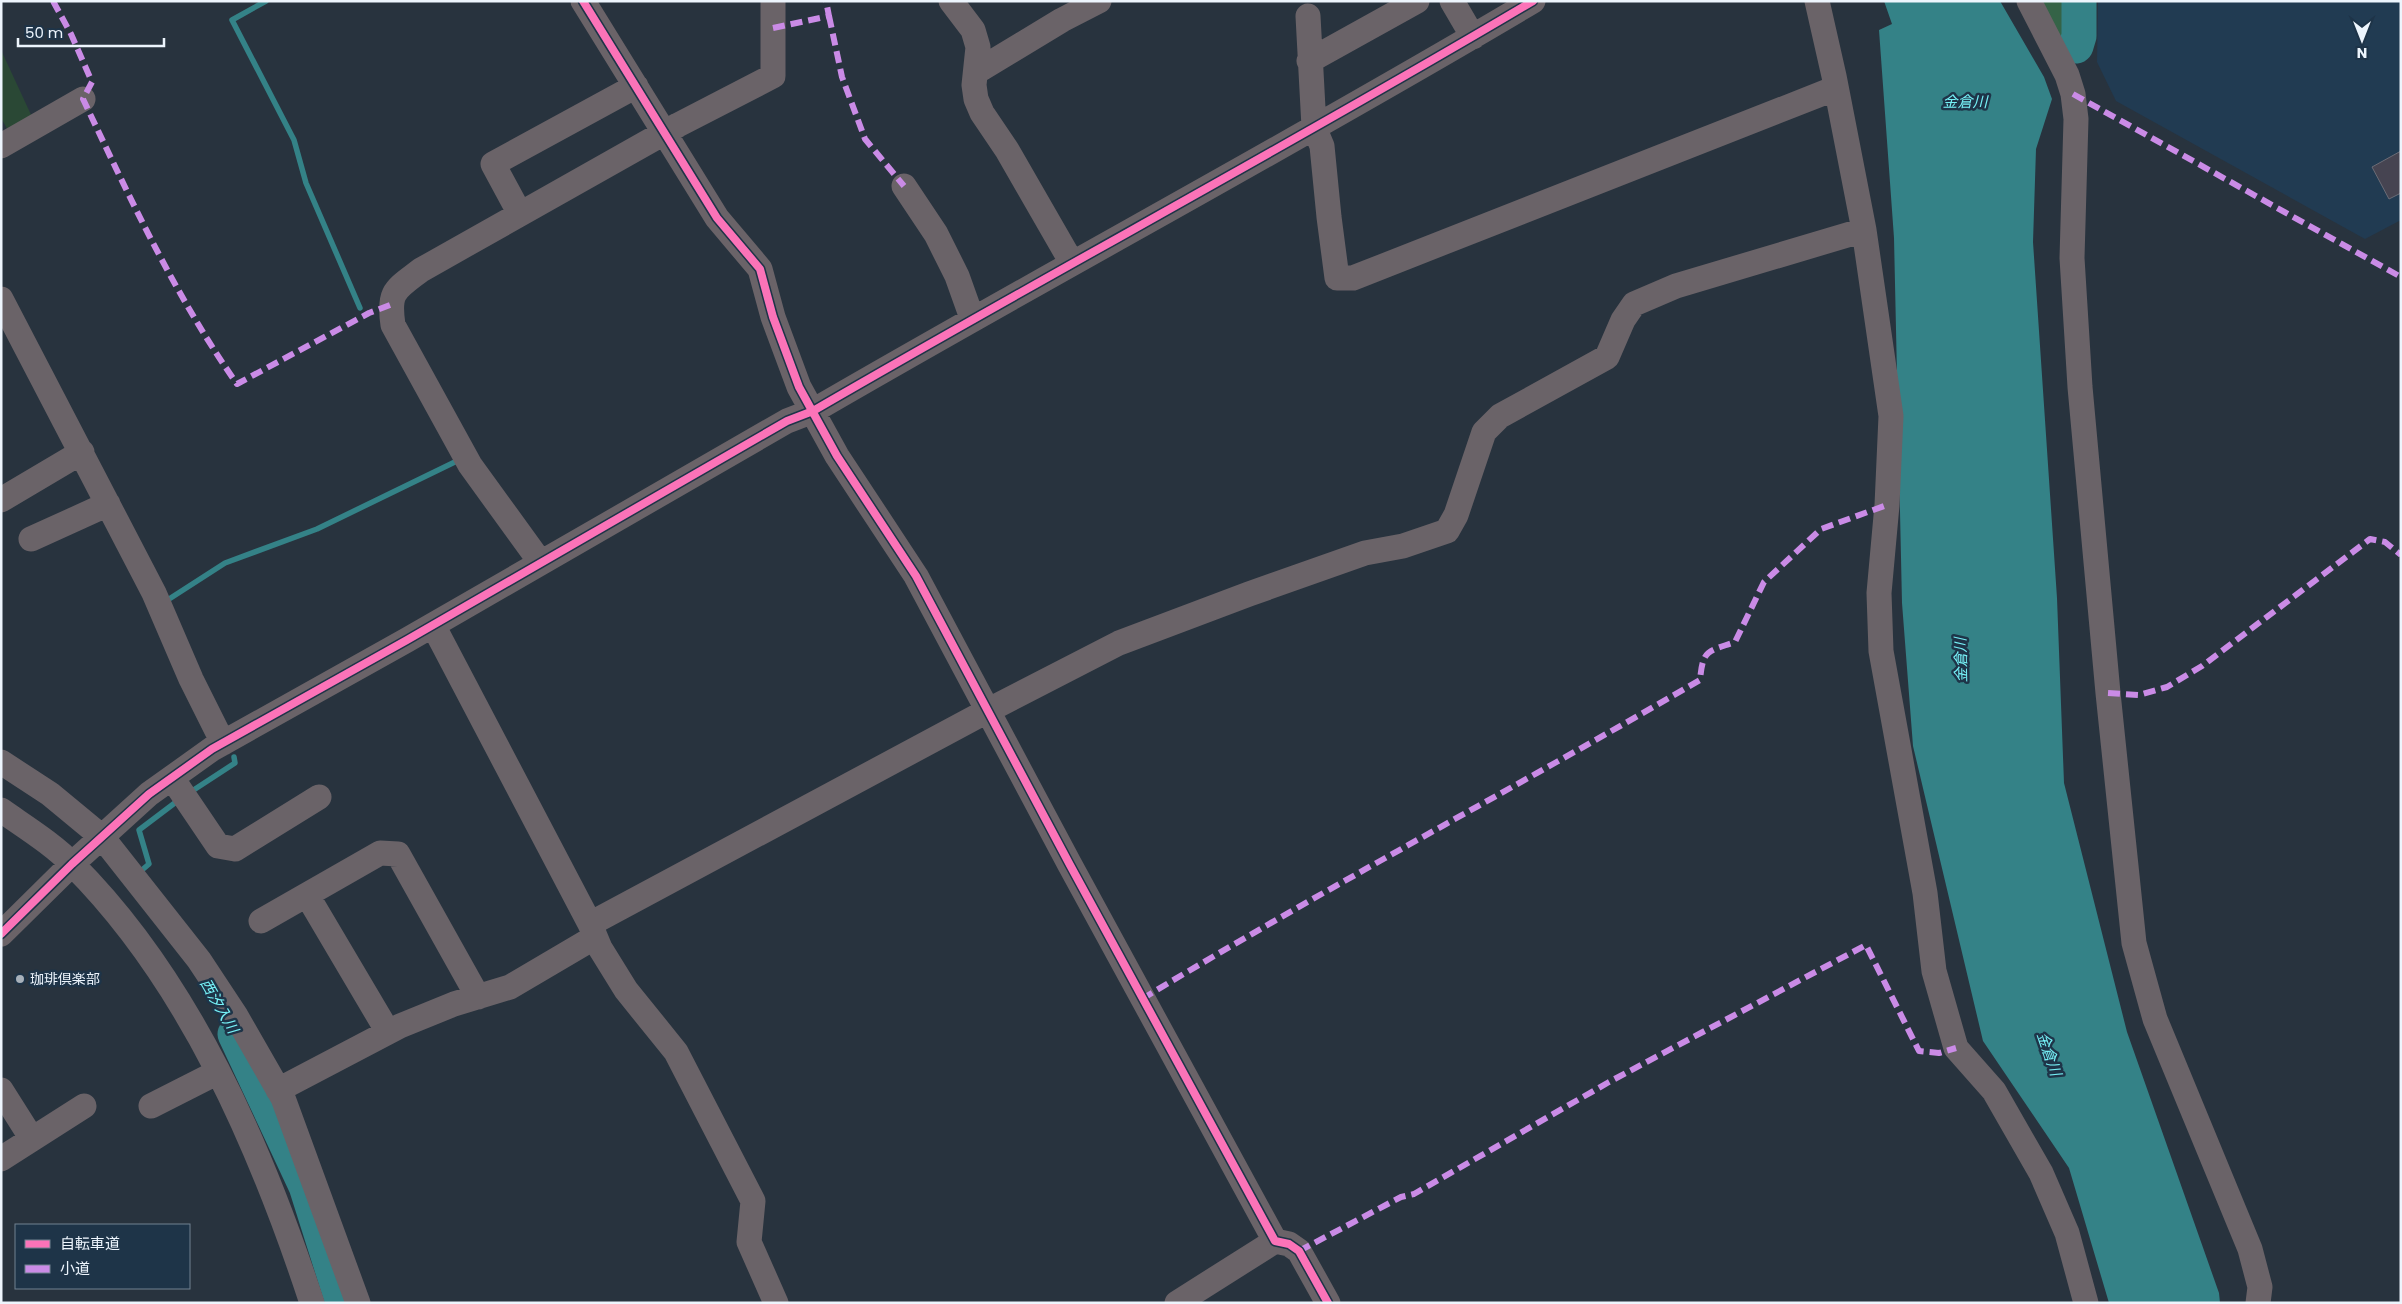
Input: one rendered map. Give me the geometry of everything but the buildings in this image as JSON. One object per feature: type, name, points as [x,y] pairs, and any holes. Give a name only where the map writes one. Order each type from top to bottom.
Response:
[{"type":"street","points":[[583,1],[717,218],[760,269],[773,317],[799,387],[838,456],[916,576],[987,711],[1275,1241]]},
{"type":"street","points":[[541,563],[470,465],[393,325],[390,305],[395,290],[421,270],[666,133],[773,76],[773,1]]},
{"type":"street","points":[[951,1],[973,30],[978,47],[976,98],[982,112],[1007,150],[1072,263]]},
{"type":"street","points":[[976,72],[1062,20],[1099,1]]},
{"type":"street","points":[[1309,61],[1417,1]]},
{"type":"street","points":[[1452,1],[1473,37]]},
{"type":"street","points":[[1,934],[72,864],[149,794],[180,790],[224,742],[433,625],[787,421],[813,411],[972,318],[1314,127],[1534,1]]},
{"type":"street","points":[[1817,1],[1864,230],[1890,416],[1887,505],[1880,593],[1880,651],[1925,892],[1934,971],[1956,1048],[1994,1091],[2041,1173],[2067,1233],[2086,1303]]},
{"type":"street","points":[[2029,1],[2067,75],[2073,94],[2076,119],[2072,258],[2080,386],[2108,693],[2134,943],[2155,1019],[2250,1248],[2262,1301]]},
{"type":"street","points":[[1308,16],[1314,127],[1322,146],[1337,278],[1353,278],[1836,88]]},
{"type":"street","points":[[520,214],[492,164],[636,86]]},
{"type":"street","points":[[1,146],[83,99]]},
{"type":"street","points":[[904,186],[936,234],[957,276],[972,318]]},
{"type":"street","points":[[278,1090],[400,1026],[510,987],[593,931],[987,711],[1119,643],[1356,556],[1403,546],[1447,531],[1456,515],[1484,432],[1500,416],[1607,357],[1623,320],[1634,304],[1676,286],[1864,230]]},
{"type":"street","points":[[1,299],[154,592],[191,679],[224,742]]},
{"type":"street","points":[[1,500],[82,452]]},
{"type":"street","points":[[31,540],[108,504]]},
{"type":"street","points":[[433,625],[593,931],[626,990],[676,1052],[753,1201],[749,1242],[776,1303]]},
{"type":"street","points":[[1,762],[50,794],[102,837],[199,960],[236,1016],[278,1090],[358,1303]]},
{"type":"street","points":[[180,790],[218,846],[235,849],[318,796]]},
{"type":"street","points":[[1,810],[72,864],[127,925],[183,1007],[218,1072],[254,1147],[285,1222],[312,1303]]},
{"type":"street","points":[[261,921],[380,853],[398,854],[478,997]]},
{"type":"street","points":[[308,894],[388,1032]]},
{"type":"street","points":[[151,1106],[218,1072]]},
{"type":"street","points":[[1,1090],[32,1139]]},
{"type":"street","points":[[1,1159],[84,1106]]},
{"type":"street","points":[[1177,1303],[1275,1241],[1289,1244],[1299,1250],[1328,1303]]},
{"type":"shaded area","points":[[2040,1],[2073,1],[2073,38],[2065,47]]},
{"type":"shaded area","points":[[2098,1],[2401,1],[2401,220],[2365,239],[2116,101],[2097,62]]},
{"type":"shaded area","points":[[1,50],[33,119],[9,132],[1,118]]},
{"type":"water","name":"金倉川","points":[[1884,1],[2000,1],[2044,77],[2052,99],[2036,149],[2033,242],[2057,598],[2064,783],[2127,1032],[2219,1293],[2220,1303],[2109,1303],[2069,1168],[1983,1041],[1913,746],[1902,603],[1894,238],[1879,30],[1892,24]]},
{"type":"waterway","points":[[266,1],[232,20],[294,140],[306,183],[360,308]]},
{"type":"waterway","points":[[2076,46],[2079,36],[2079,1]]},
{"type":"waterway","points":[[167,603],[166,601],[225,563],[317,529],[461,459]]},
{"type":"waterway","points":[[189,793],[235,763],[234,757]]},
{"type":"waterway","points":[[142,870],[149,864],[139,830],[180,799]]},
{"type":"waterway","name":"西汐入川","points":[[235,1034],[306,1186],[343,1303]]},
{"type":"marked path","points":[[53,1],[71,34],[92,82],[83,99],[118,173],[173,280],[214,350],[237,384],[369,313],[390,305]]},
{"type":"marked path","points":[[773,28],[829,16],[826,1]]},
{"type":"marked path","points":[[829,16],[842,77],[865,139],[904,186]]},
{"type":"marked path","points":[[2073,94],[2401,277]]},
{"type":"marked path","points":[[1142,999],[1280,918],[1700,680],[1703,662],[1708,653],[1735,642],[1764,582],[1821,529],[1887,505]]},
{"type":"marked path","points":[[2108,693],[2139,695],[2167,687],[2202,666],[2370,539],[2385,542],[2401,555]]},
{"type":"marked path","points":[[1299,1251],[1401,1197],[1414,1194],[1609,1082],[1866,945],[1919,1051],[1939,1053],[1956,1048]]},
{"type":"cycle path","points":[[583,1],[717,218],[760,269],[773,317],[799,387],[837,456],[916,576],[1070,865],[1275,1241],[1289,1244],[1299,1251],[1328,1303]]},
{"type":"cycle path","points":[[1,934],[72,864],[149,794],[212,749],[407,640],[787,421],[813,411],[1264,156],[1533,1]]},
{"type":"place","name":"珈琲倶楽部","points":[[20,979]]}]
